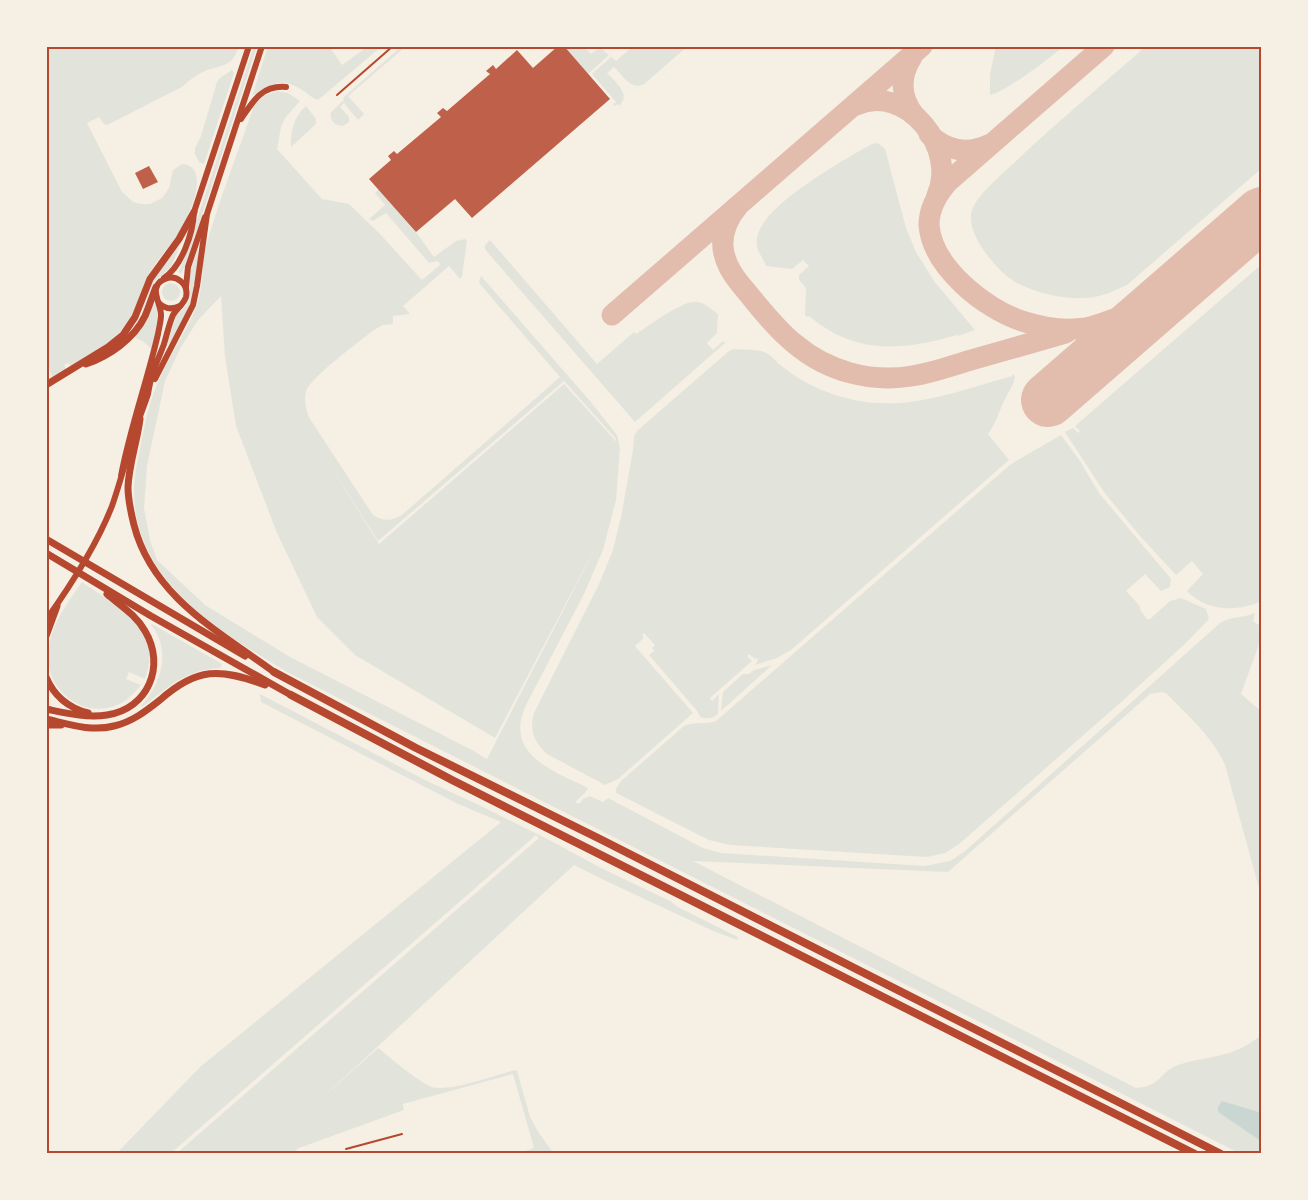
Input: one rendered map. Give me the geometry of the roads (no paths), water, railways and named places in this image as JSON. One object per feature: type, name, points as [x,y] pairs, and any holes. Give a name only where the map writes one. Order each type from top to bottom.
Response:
[{"type":"highway","points":[[46,385],[116,341],[127,330],[135,317],[150,279],[179,239],[194,212]]},
{"type":"highway","points":[[69,371],[94,361],[129,338],[144,317],[156,287]]},
{"type":"highway","points":[[140,419],[128,489],[136,531],[147,560],[158,578],[179,600],[274,672]]},
{"type":"highway","points":[[46,539],[171,614],[416,748],[578,828],[1221,1154]]},
{"type":"highway","points":[[46,554],[291,695],[452,780],[1195,1154]]},
{"type":"highway","points":[[46,709],[76,715],[106,715],[126,709],[142,695],[153,674],[154,655],[148,637],[136,619],[87,578]]},
{"type":"highway","points":[[46,636],[57,606]]},
{"type":"highway","points":[[46,725],[97,728],[121,725],[141,714],[180,683],[197,676],[212,673],[245,677],[291,695]]},
{"type":"highway","points":[[46,677],[56,693],[69,705],[87,713],[106,715]]},
{"type":"highway","points":[[46,719],[75,726]]},
{"type":"main road","points":[[121,476],[132,424],[152,361],[161,321],[161,311],[155,296],[156,287],[161,280],[171,274],[178,264],[194,222],[194,212],[249,46]]},
{"type":"main road","points":[[46,620],[57,606],[95,544],[112,504],[140,419],[151,377],[173,316],[185,299],[188,267],[262,46]]},
{"type":"main road","points":[[236,126],[259,94],[274,87],[286,87]]},
{"type":"main road","points":[[148,391],[192,305],[197,286],[207,214]]},
{"type":"main road","points":[[161,280],[170,278],[180,280],[186,291]]},
{"type":"main road","points":[[158,302],[165,308],[171,309],[181,305]]},
{"type":"main road","points":[[46,614],[66,590]]},
{"type":"lane","points":[[337,95],[393,46]]},
{"type":"lane","points":[[346,1150],[402,1134]]}]
